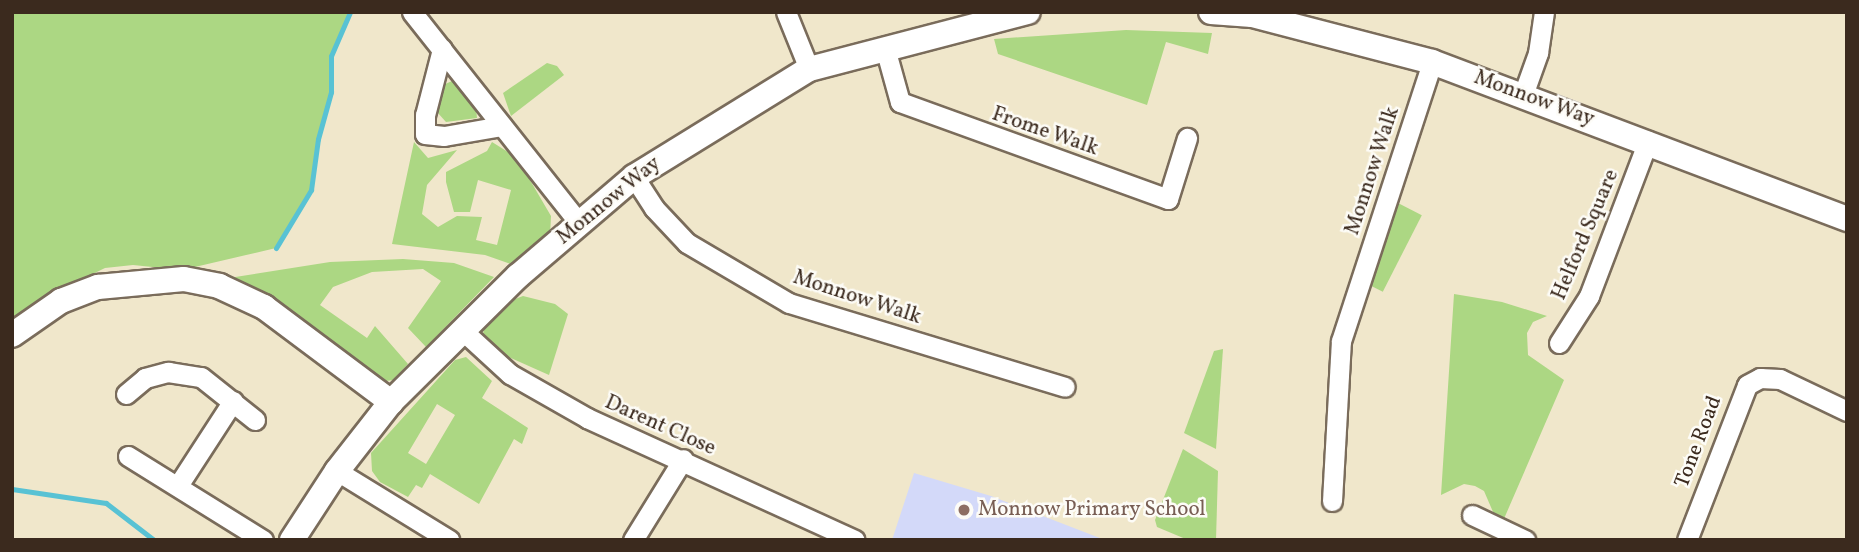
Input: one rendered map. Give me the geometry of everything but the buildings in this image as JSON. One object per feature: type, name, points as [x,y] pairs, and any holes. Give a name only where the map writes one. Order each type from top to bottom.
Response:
[{"type":"street","points":[[412,12],[579,223]]},
{"type":"street","points":[[786,12],[809,69]]},
{"type":"street","name":"Monnow Way","points":[[292,540],[337,471],[391,402],[462,330],[579,223],[634,177],[809,69],[1028,12]]},
{"type":"street","name":"Monnow Way","points":[[1212,12],[1252,14],[1433,62],[1847,219]]},
{"type":"street","points":[[1523,95],[1538,53],[1544,12]]},
{"type":"street","name":"Frome Walk","points":[[885,48],[901,102],[1168,199],[1187,138]]},
{"type":"street","points":[[442,49],[425,115],[425,134],[444,136],[502,126]]},
{"type":"street","name":"Monnow Walk","points":[[1332,501],[1341,341],[1433,62]]},
{"type":"street","name":"Helford Square","points":[[1559,343],[1589,296],[1648,142]]},
{"type":"street","name":"Monnow Walk","points":[[634,177],[654,208],[687,243],[789,303],[1065,387]]},
{"type":"street","points":[[12,335],[61,301],[98,287],[184,279],[219,286],[264,307],[391,402]]},
{"type":"street","name":"Darent Close","points":[[462,330],[510,374],[587,418],[683,459],[855,540]]},
{"type":"street","points":[[126,394],[145,378],[168,372],[201,377],[255,420]]},
{"type":"street","name":"Tone Road","points":[[1687,540],[1747,385],[1760,378],[1780,379],[1847,411]]},
{"type":"street","points":[[179,484],[233,401]]},
{"type":"street","points":[[128,456],[179,484],[263,540]]},
{"type":"street","points":[[634,540],[683,459]]},
{"type":"street","points":[[337,471],[449,540]]},
{"type":"street","points":[[1472,515],[1525,540]]},
{"type":"shaded area","name":"Monnow Primary School","points":[[914,473],[991,496],[1105,540],[892,540]]},
{"type":"green space","points":[[12,12],[350,12],[331,56],[331,92],[318,139],[311,190],[276,248],[182,270],[133,265],[105,268],[37,301],[12,319]]},
{"type":"green space","points":[[1126,30],[1212,33],[1208,54],[1166,42],[1147,105],[998,54],[994,39]]},
{"type":"green space","points":[[547,63],[557,66],[564,75],[511,116],[503,93]]},
{"type":"green space","points":[[452,81],[476,108],[477,118],[446,122],[437,112],[443,85]]},
{"type":"green space","points":[[414,142],[428,158],[457,150],[427,185],[422,214],[438,227],[457,216],[482,217],[476,240],[497,245],[511,190],[478,180],[470,212],[454,212],[446,182],[446,172],[487,151],[492,142],[513,155],[527,175],[551,216],[550,236],[516,266],[485,255],[392,244]]},
{"type":"green space","points":[[1396,202],[1422,215],[1383,292],[1357,279]]},
{"type":"green space","points":[[403,259],[454,263],[494,277],[426,347],[408,328],[441,281],[423,269],[372,272],[333,287],[320,305],[367,338],[375,326],[408,364],[393,380],[379,382],[265,294],[229,278],[330,262]]},
{"type":"green space","points":[[1454,294],[1502,302],[1547,316],[1533,322],[1527,333],[1528,355],[1564,380],[1500,528],[1484,491],[1464,484],[1441,495]]},
{"type":"green space","points":[[523,296],[555,304],[568,314],[549,375],[502,354],[483,334],[485,323],[499,305]]},
{"type":"green space","points":[[1223,349],[1216,449],[1184,433],[1214,351]]},
{"type":"green space","points":[[466,357],[492,381],[482,398],[528,428],[522,444],[514,439],[479,504],[430,474],[422,488],[416,485],[408,497],[380,482],[372,471],[371,453],[455,360]],"holes":[[[437,404],[455,415],[426,464],[408,453]]]},
{"type":"green space","points":[[1183,449],[1218,471],[1216,540],[1188,540],[1157,527],[1155,520]]},
{"type":"waterway","points":[[276,248],[311,190],[318,139],[331,92],[331,56],[350,12]]},
{"type":"waterway","points":[[12,489],[106,503],[154,540]]},
{"type":"place","name":"Monnow Primary School","points":[[964,510]]}]
